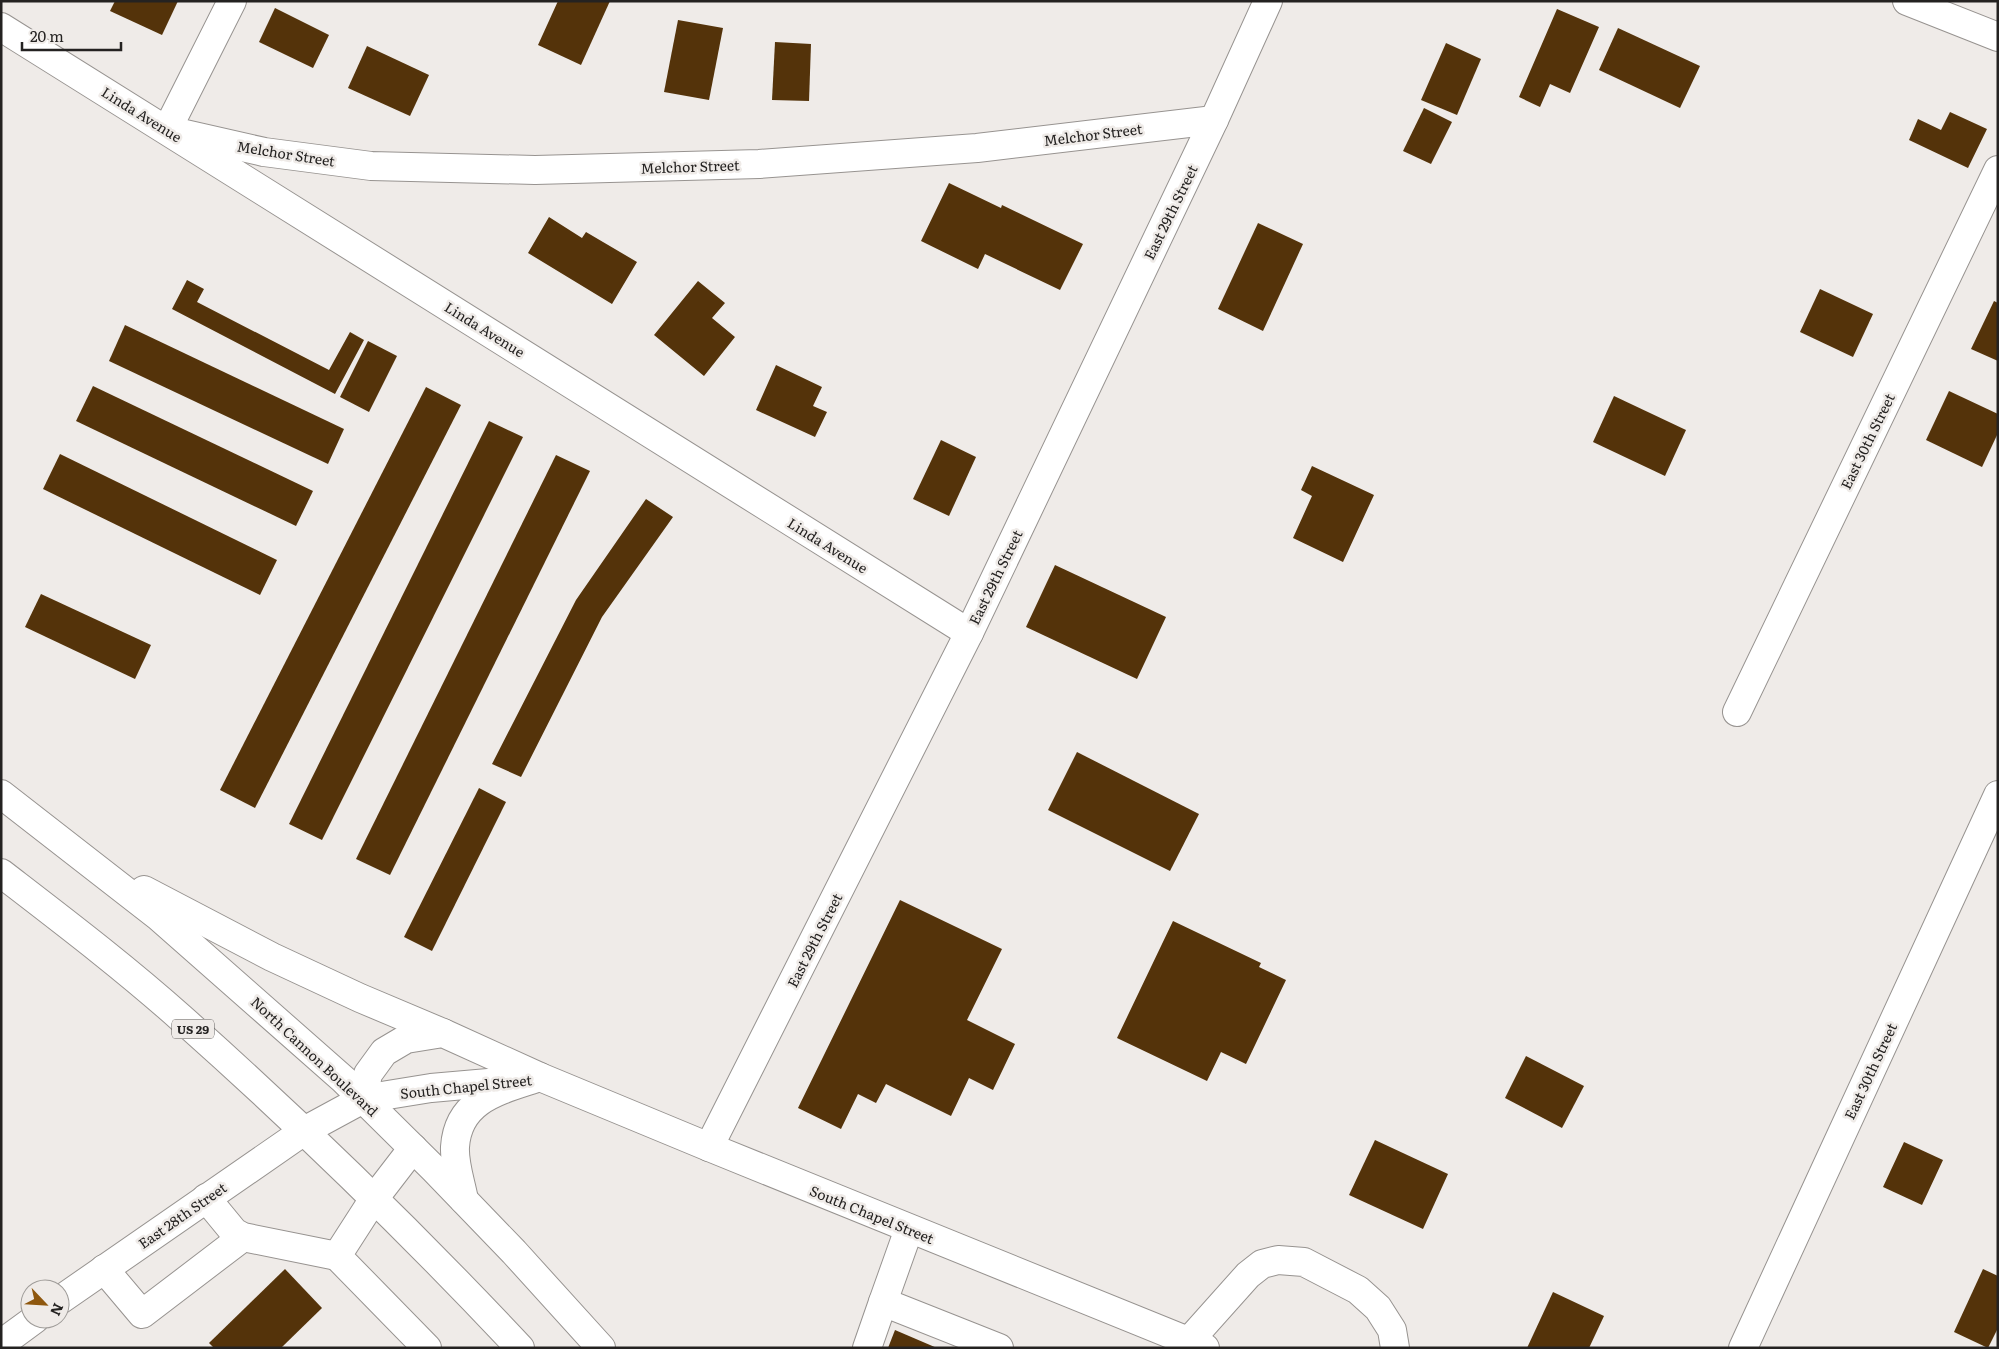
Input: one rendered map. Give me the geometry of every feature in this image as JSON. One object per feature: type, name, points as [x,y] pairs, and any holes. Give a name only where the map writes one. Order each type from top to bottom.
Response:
[{"type":"street","points":[[167,130],[232,1]]},
{"type":"street","name":"East 29th Street","points":[[709,1147],[969,633],[1214,120],[1268,1]]},
{"type":"street","points":[[1908,1],[1998,37]]},
{"type":"street","name":"Linda Avenue","points":[[1,27],[969,633]]},
{"type":"street","name":"Melchor Street","points":[[167,130],[264,152],[371,166],[535,170],[759,164],[947,150],[1214,120]]},
{"type":"street","name":"East 30th Street","points":[[1737,712],[1998,170]]},
{"type":"street","name":"North Cannon Boulevard","points":[[1,794],[173,930],[308,1048],[363,1099],[464,1200],[601,1348]]},
{"type":"street","name":"East 30th Street","points":[[1743,1348],[1998,795]]},
{"type":"street","name":"South Chapel Street","points":[[80,855],[272,957],[540,1078],[1193,1346]]},
{"type":"street","name":"US 29","points":[[1,873],[101,951],[180,1017],[304,1131],[373,1200],[436,1259],[516,1346]]},
{"type":"street","points":[[363,1099],[368,1074],[384,1052],[406,1039],[443,1033]]},
{"type":"street","points":[[464,1200],[455,1147],[462,1118],[480,1101],[500,1090],[540,1078]]},
{"type":"street","name":"South Chapel Street","points":[[304,1131],[363,1099],[431,1088],[540,1078]]},
{"type":"street","name":"East 28th Street","points":[[70,1293],[304,1131]]},
{"type":"street","points":[[337,1256],[373,1200],[413,1148]]},
{"type":"street","points":[[206,1198],[234,1232],[243,1237],[337,1256],[426,1348]]},
{"type":"street","points":[[867,1348],[909,1229]]},
{"type":"street","points":[[104,1269],[142,1314],[243,1237]]},
{"type":"street","points":[[1193,1346],[1248,1275],[1262,1264],[1278,1260],[1304,1262],[1358,1290],[1378,1308],[1392,1330],[1395,1348]]},
{"type":"street","points":[[883,1302],[961,1341],[1000,1348]]},
{"type":"street","points":[[1,1344],[21,1329]]},
{"type":"building","points":[[115,1],[178,1],[162,35],[110,11]]},
{"type":"building","points":[[558,1],[610,1],[581,65],[538,45]]},
{"type":"building","points":[[275,8],[329,35],[313,68],[259,42]]},
{"type":"building","points":[[1557,9],[1599,27],[1570,93],[1550,84],[1540,107],[1519,97]]},
{"type":"building","points":[[678,20],[723,28],[709,100],[664,92]]},
{"type":"building","points":[[1618,28],[1700,66],[1680,108],[1599,70]]},
{"type":"building","points":[[775,42],[811,44],[809,101],[772,100]]},
{"type":"building","points":[[1446,43],[1481,59],[1457,115],[1421,100]]},
{"type":"building","points":[[367,46],[429,75],[410,116],[348,88]]},
{"type":"building","points":[[1424,108],[1452,122],[1431,164],[1403,151]]},
{"type":"building","points":[[1950,112],[1987,129],[1968,168],[1909,140],[1918,119],[1941,130]]},
{"type":"building","points":[[949,183],[1001,208],[1002,205],[1083,244],[1060,290],[985,254],[978,269],[921,241]]},
{"type":"building","points":[[549,217],[582,238],[586,232],[637,262],[612,304],[528,253]]},
{"type":"building","points":[[1258,223],[1303,244],[1263,331],[1218,309]]},
{"type":"building","points":[[187,280],[204,289],[197,302],[329,370],[350,332],[364,340],[335,394],[172,309]]},
{"type":"building","points":[[698,281],[725,303],[712,318],[735,337],[704,376],[654,335]]},
{"type":"building","points":[[1820,289],[1873,314],[1853,357],[1800,332]]},
{"type":"building","points":[[1994,301],[1998,303],[1998,361],[1971,349]]},
{"type":"building","points":[[125,325],[344,429],[328,464],[109,361]]},
{"type":"building","points":[[368,341],[397,356],[369,412],[340,397]]},
{"type":"building","points":[[776,365],[822,387],[813,406],[827,412],[815,437],[756,410]]},
{"type":"building","points":[[93,386],[313,491],[296,526],[76,421]]},
{"type":"building","points":[[426,387],[461,405],[255,808],[220,790]]},
{"type":"building","points":[[1949,391],[1998,414],[1998,433],[1982,467],[1926,440]]},
{"type":"building","points":[[1614,396],[1686,430],[1665,476],[1593,442]]},
{"type":"building","points":[[489,421],[523,437],[322,840],[289,824]]},
{"type":"building","points":[[941,440],[976,457],[949,516],[913,499]]},
{"type":"building","points":[[60,454],[277,560],[260,595],[43,489]]},
{"type":"building","points":[[556,455],[590,471],[390,875],[356,859]]},
{"type":"building","points":[[1312,466],[1374,495],[1343,562],[1293,538],[1312,496],[1301,490]]},
{"type":"building","points":[[646,499],[673,517],[602,617],[521,777],[492,764],[576,600]]},
{"type":"building","points":[[1055,565],[1166,617],[1137,679],[1026,627]]},
{"type":"building","points":[[41,594],[151,645],[135,679],[25,627]]},
{"type":"building","points":[[1077,752],[1199,814],[1170,871],[1048,810]]},
{"type":"building","points":[[479,788],[506,802],[432,951],[404,937]]},
{"type":"building","points":[[900,900],[1002,949],[967,1020],[1015,1044],[993,1090],[969,1078],[951,1116],[886,1084],[876,1103],[858,1094],[841,1129],[798,1108]]},
{"type":"building","points":[[1173,921],[1261,963],[1259,967],[1286,980],[1246,1064],[1221,1052],[1207,1081],[1117,1038]]},
{"type":"building","points":[[1526,1056],[1584,1086],[1562,1128],[1505,1098]]},
{"type":"building","points":[[1375,1140],[1448,1174],[1423,1229],[1349,1195]]},
{"type":"building","points":[[1904,1142],[1943,1160],[1922,1205],[1883,1187]]},
{"type":"building","points":[[285,1269],[322,1308],[281,1348],[214,1348],[209,1343]]},
{"type":"building","points":[[1983,1269],[1998,1276],[1998,1328],[1988,1348],[1954,1332]]},
{"type":"building","points":[[1553,1292],[1604,1316],[1589,1348],[1527,1348]]},
{"type":"building","points":[[895,1330],[937,1348],[888,1348]]}]
